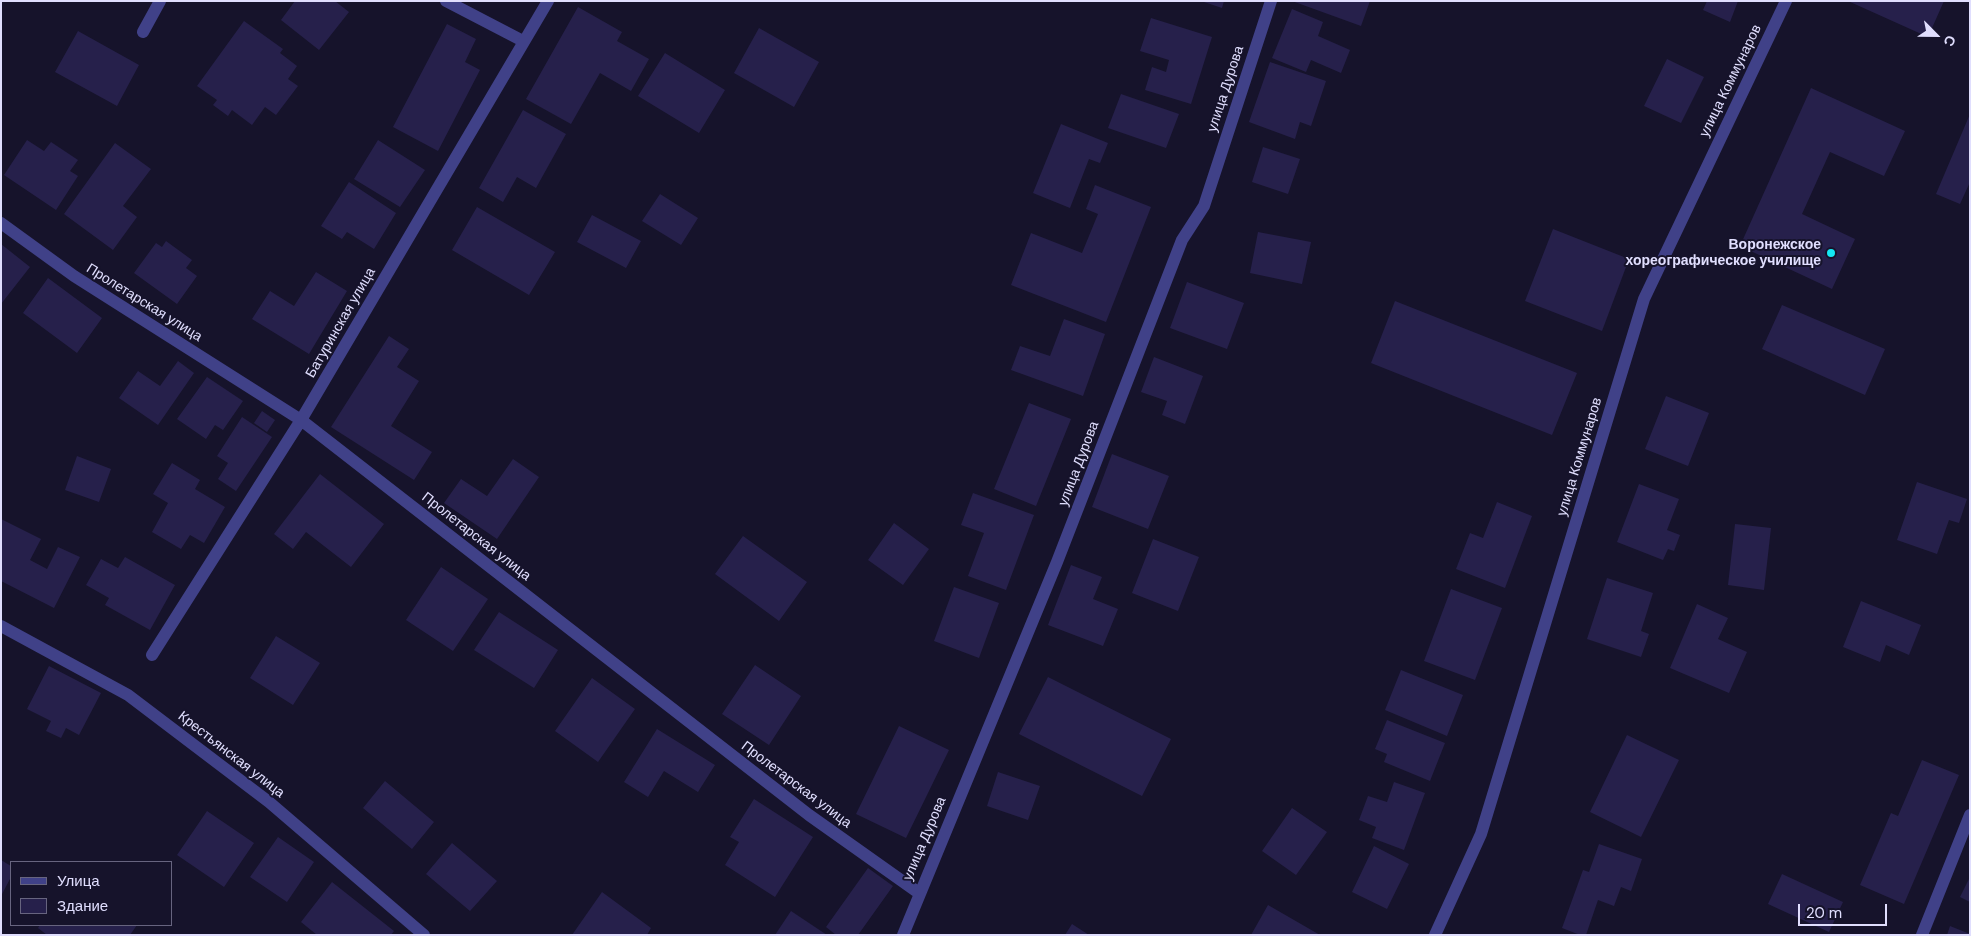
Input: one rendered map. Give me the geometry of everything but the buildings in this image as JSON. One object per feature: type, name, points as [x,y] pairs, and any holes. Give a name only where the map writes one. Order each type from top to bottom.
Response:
[{"type":"street","points":[[143,32],[160,1]]},
{"type":"street","points":[[446,1],[523,42]]},
{"type":"street","name":"Батуринская улица","points":[[152,655],[301,420],[548,1]]},
{"type":"street","name":"улица Дурова","points":[[903,935],[919,892],[1057,562],[1182,240],[1204,206],[1271,1]]},
{"type":"street","name":"улица Коммунаров","points":[[1435,935],[1481,834],[1644,299],[1786,1]]},
{"type":"street","name":"Пролетарская улица","points":[[1,223],[74,276],[301,420],[809,816],[919,892]]},
{"type":"street","name":"Крестьянская улица","points":[[1,626],[128,695],[269,802],[424,935]]},
{"type":"street","points":[[1922,935],[1970,815]]},
{"type":"place","name":"Воронежское хореографическое училище","points":[[1831,253]]}]
